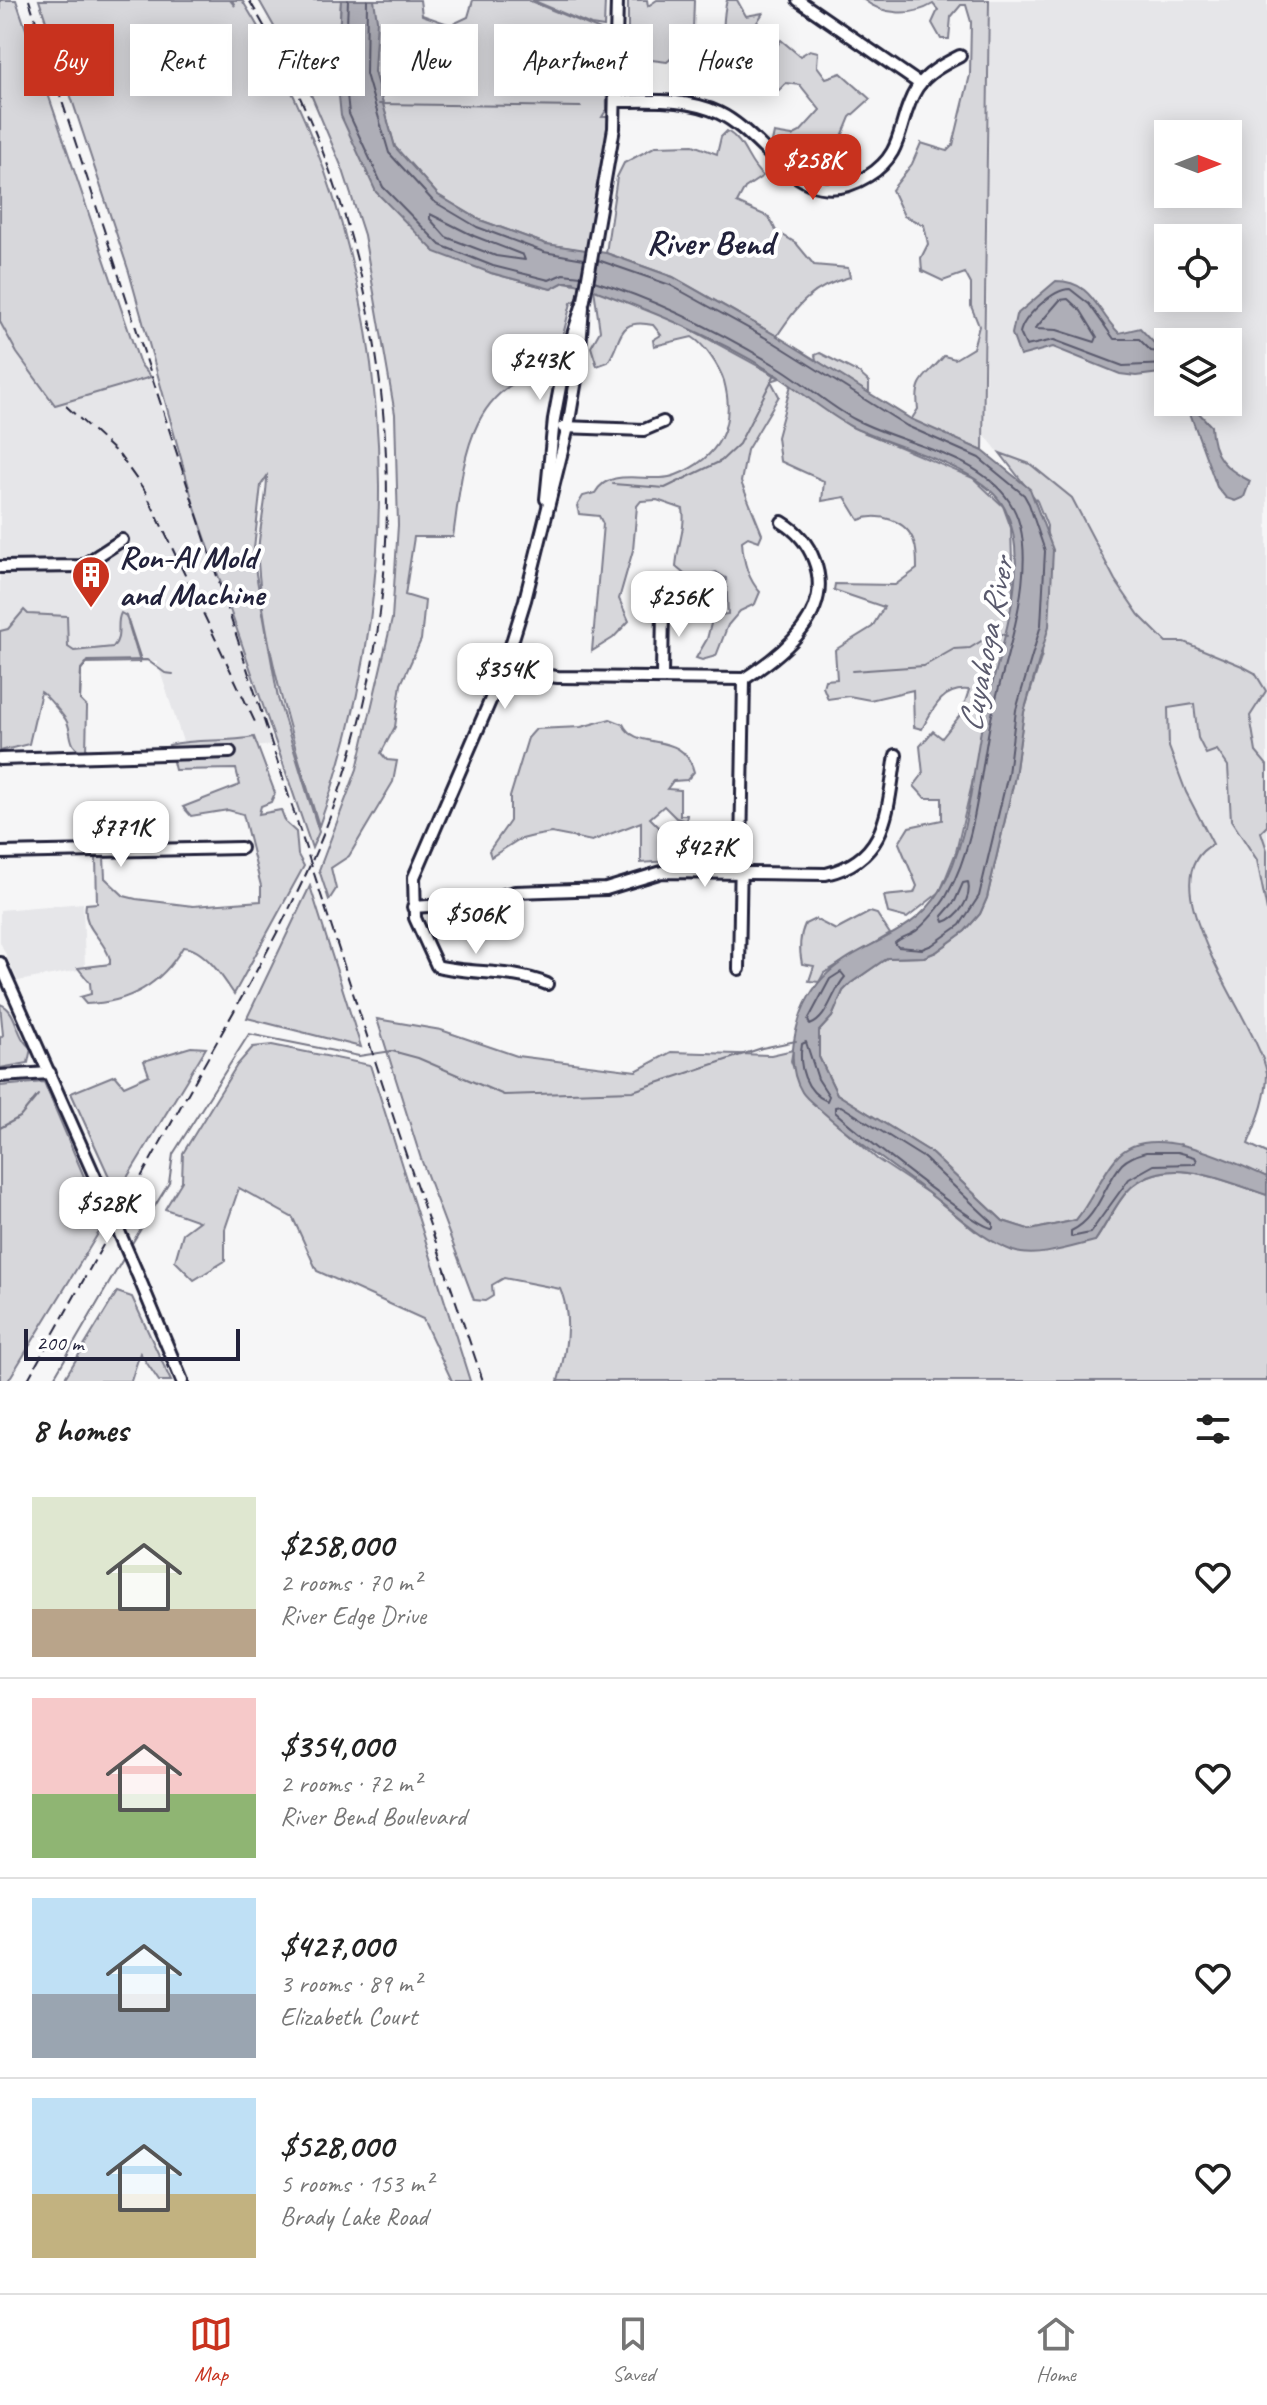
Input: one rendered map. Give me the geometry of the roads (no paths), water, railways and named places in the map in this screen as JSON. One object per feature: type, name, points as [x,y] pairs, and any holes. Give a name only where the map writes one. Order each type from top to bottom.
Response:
[{"type":"street","points":[[546,505],[553,426],[565,360],[583,303],[617,101],[617,0]]},
{"type":"street","points":[[798,0],[920,84]]},
{"type":"street","points":[[617,101],[678,102],[706,108],[742,127],[791,175],[815,185],[832,186],[859,181],[883,165],[898,145],[909,106],[920,84],[960,56]]},
{"type":"street","points":[[547,984],[520,973],[464,973],[437,966],[419,931],[413,907],[414,877],[420,857],[471,750],[503,671],[525,600],[546,505],[568,427],[579,362],[583,303]]},
{"type":"street","points":[[553,426],[644,430],[663,422]]},
{"type":"street","points":[[503,671],[558,677],[744,679],[795,639],[809,619],[817,599],[818,573],[811,553],[798,534],[782,522]]},
{"type":"street","points":[[0,567],[87,565],[122,540]]},
{"type":"street","points":[[662,676],[663,606],[672,590]]},
{"type":"street","points":[[739,969],[744,679]]},
{"type":"street","points":[[0,759],[230,752]]},
{"type":"street","points":[[413,907],[475,903],[515,892],[600,890],[662,872],[826,874],[845,870],[875,845],[884,824],[896,755]]},
{"type":"street","points":[[0,853],[241,848]]},
{"type":"street","points":[[1,967],[50,1073],[182,1381]]},
{"type":"street","points":[[0,1076],[50,1073]]},
{"type":"water","points":[[341,0],[374,0],[377,20],[374,72],[395,147],[438,195],[480,220],[546,244],[606,253],[673,277],[777,336],[911,419],[983,451],[1030,489],[1053,550],[1049,626],[1024,712],[1015,776],[987,898],[980,914],[965,931],[936,952],[924,957],[887,958],[843,991],[832,1017],[819,1031],[819,1057],[837,1094],[929,1151],[1003,1221],[1031,1230],[1076,1220],[1116,1158],[1130,1147],[1148,1142],[1190,1147],[1252,1170],[1267,1177],[1267,1195],[1218,1178],[1183,1171],[1166,1172],[1150,1176],[1129,1189],[1095,1241],[1054,1251],[1022,1253],[1001,1246],[971,1226],[851,1135],[804,1095],[795,1076],[793,1052],[797,1027],[808,998],[823,977],[842,962],[905,926],[924,911],[940,891],[958,850],[984,716],[1015,585],[1013,532],[1005,509],[994,494],[959,470],[854,428],[773,373],[675,322],[573,282],[564,282],[551,289],[491,273],[435,252],[376,192],[341,116],[339,96],[365,96],[365,24],[340,24]]},
{"type":"water","points":[[1056,281],[1078,286],[1093,299],[1119,333],[1140,328],[1154,343],[1154,374],[1120,374],[1053,347],[1020,356],[1012,334],[1016,315]]},
{"type":"water","points":[[1191,416],[1202,416],[1211,426],[1214,445],[1221,460],[1250,481],[1244,497],[1235,501],[1226,498],[1217,487]]},
{"type":"waterway","points":[[379,104],[581,107]]},
{"type":"waterway","points":[[613,484],[665,488],[721,461],[739,444],[775,374]]},
{"type":"waterway","points":[[128,620],[141,660]]},
{"type":"waterway","name":"Cuyahoga River","points":[[852,671],[924,666],[954,649],[970,648],[996,632],[1007,636]]},
{"type":"waterway","points":[[80,700],[81,671],[88,661],[147,660],[165,673],[173,674]]},
{"type":"waterway","points":[[131,1245],[169,1183],[173,1154],[249,1034],[359,1056],[392,1051],[418,1058],[504,1095],[633,1091],[762,1048],[796,1041]]},
{"type":"waterway","points":[[0,1128],[20,1117],[38,1095]]},
{"type":"waterway","points":[[52,1381],[126,1254]]},
{"type":"railway","points":[[29,0],[399,1134],[483,1381]]},
{"type":"railway","points":[[27,1381],[255,973],[311,863],[357,731],[378,625],[387,517],[383,409],[367,302],[339,197],[299,96],[249,0]]},
{"type":"railway","points":[[66,406],[120,456],[145,491],[255,722]]},
{"type":"place","name":"Ron-Al Mold and Machine","points":[[91,609]]},
{"type":"district","name":"River Bend","points":[[710,242]]}]
